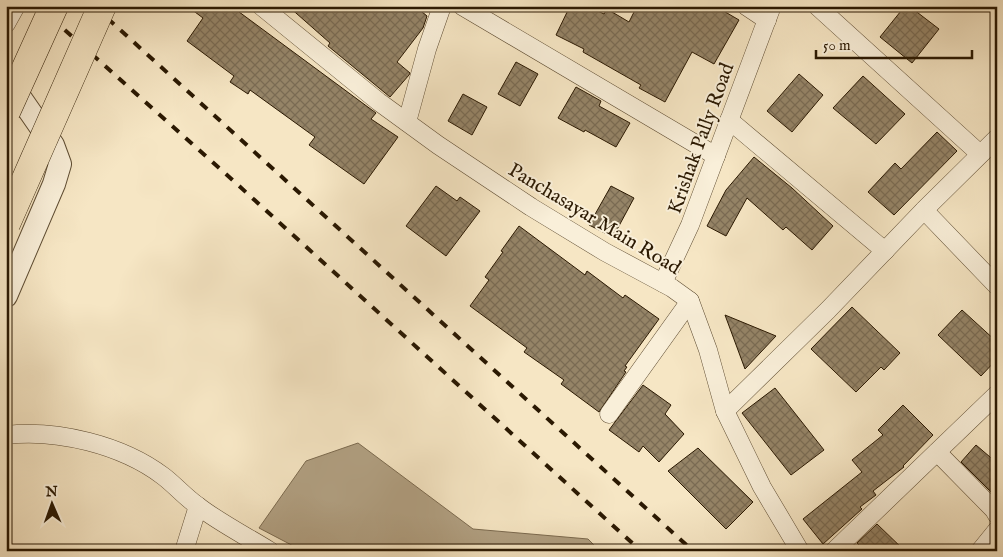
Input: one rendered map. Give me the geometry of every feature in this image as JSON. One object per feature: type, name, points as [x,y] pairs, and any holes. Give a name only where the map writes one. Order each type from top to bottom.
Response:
[{"type":"main road","points":[[6,112],[54,6]]},
{"type":"main road","points":[[6,224],[102,6]]},
{"type":"street","points":[[6,24],[16,6]]},
{"type":"street","name":"Panchasayar Main Road","points":[[261,6],[379,102],[407,122],[531,207],[605,252],[663,283],[690,301],[708,350],[725,411],[762,487],[800,551]]},
{"type":"street","points":[[407,122],[427,49],[442,6]]},
{"type":"street","points":[[462,6],[716,156]]},
{"type":"street","points":[[746,6],[770,13]]},
{"type":"street","points":[[817,6],[980,154]]},
{"type":"street","name":"Krishak Pally Road","points":[[663,283],[690,225],[770,13]]},
{"type":"street","points":[[6,77],[53,145],[60,164],[54,184],[6,296]]},
{"type":"street","points":[[729,120],[885,251]]},
{"type":"street","points":[[725,411],[828,310],[924,210],[997,138]]},
{"type":"street","points":[[924,210],[997,286]]},
{"type":"street","points":[[609,414],[690,301]]},
{"type":"street","points":[[834,551],[997,394]]},
{"type":"street","points":[[6,435],[21,433],[76,439],[122,452],[162,476],[198,506],[270,551]]},
{"type":"street","points":[[937,452],[997,515]]},
{"type":"street","points":[[184,551],[198,506]]},
{"type":"street","points":[[980,551],[997,530]]},
{"type":"shaded area","points":[[358,443],[473,529],[588,539],[600,551],[303,551],[259,528],[306,461]]},
{"type":"building","points":[[187,6],[231,6],[376,113],[371,119],[398,137],[364,184],[309,145],[315,137],[250,90],[248,94],[230,82],[234,76],[187,41],[203,18]]},
{"type":"building","points":[[288,6],[415,6],[427,16],[423,28],[397,62],[410,73],[390,97],[328,46],[330,43]]},
{"type":"building","points":[[570,6],[588,6],[604,14],[607,9],[629,22],[637,6],[715,6],[739,20],[714,64],[692,52],[665,102],[639,88],[641,85],[583,52],[584,49],[556,35]]},
{"type":"building","points":[[905,6],[909,6],[939,29],[912,63],[880,37]]},
{"type":"building","points":[[516,62],[538,74],[520,106],[498,94]]},
{"type":"building","points":[[799,74],[823,95],[792,132],[767,111]]},
{"type":"building","points":[[863,76],[905,114],[876,144],[833,108]]},
{"type":"building","points":[[576,87],[601,101],[599,106],[630,123],[616,147],[558,118]]},
{"type":"building","points":[[463,94],[487,107],[472,135],[448,121]]},
{"type":"building","points":[[937,132],[957,151],[894,215],[868,192],[895,163],[901,169]]},
{"type":"building","points":[[754,157],[792,188],[833,226],[812,250],[786,227],[783,230],[747,198],[726,236],[707,226],[726,190]]},
{"type":"building","points":[[436,186],[457,201],[460,197],[480,211],[446,256],[406,226]]},
{"type":"building","points":[[611,186],[634,198],[613,237],[589,225]]},
{"type":"building","points":[[519,226],[585,275],[587,271],[623,298],[625,295],[659,319],[625,366],[627,367],[624,371],[626,372],[599,412],[561,384],[564,380],[524,352],[527,348],[470,306],[489,280],[485,277]]},
{"type":"building","points":[[852,307],[900,353],[884,370],[881,367],[856,392],[811,349]]},
{"type":"building","points":[[962,310],[997,342],[997,359],[981,376],[938,335]]},
{"type":"building","points":[[725,315],[776,336],[745,369]]},
{"type":"building","points":[[643,385],[671,405],[665,414],[684,434],[659,462],[643,446],[639,452],[609,430]]},
{"type":"building","points":[[775,388],[824,450],[791,475],[742,413]]},
{"type":"building","points":[[903,405],[933,435],[904,467],[873,491],[876,495],[860,507],[862,509],[823,544],[803,519],[862,472],[852,460],[883,435],[878,430]]},
{"type":"building","points":[[976,445],[997,463],[997,498],[961,462]]},
{"type":"building","points":[[698,448],[753,502],[726,529],[668,471]]},
{"type":"building","points":[[877,524],[905,551],[865,551],[857,543]]},
{"type":"railway","points":[[38,6],[641,551]]},
{"type":"railway","points":[[94,6],[693,551]]}]
